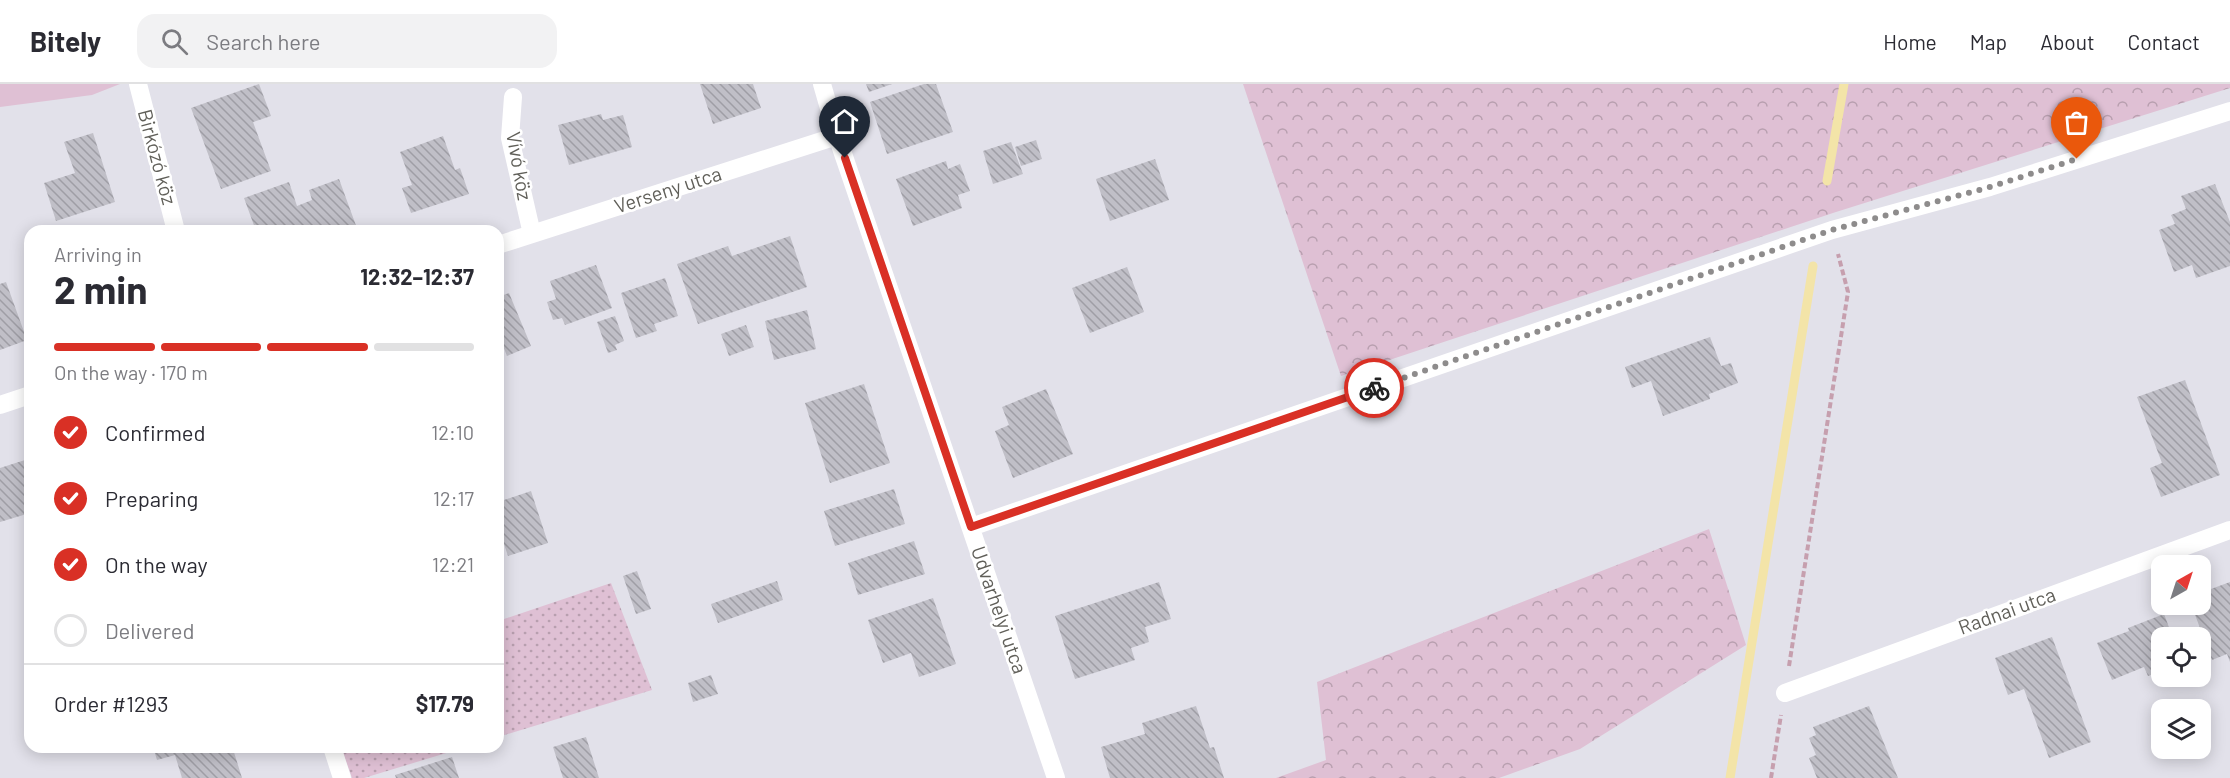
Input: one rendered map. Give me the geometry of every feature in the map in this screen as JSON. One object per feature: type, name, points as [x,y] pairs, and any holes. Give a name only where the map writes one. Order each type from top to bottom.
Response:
[{"type":"street","name":"Birkózó köz","points":[[138,84],[174,225]]},
{"type":"street","name":"Udvarhelyi utca","points":[[822,84],[837,136],[1056,778]]},
{"type":"street","name":"Vívó köz","points":[[513,97],[510,138],[532,234]]},
{"type":"street","points":[[971,527],[1832,230],[1990,187],[2230,111]]},
{"type":"street","name":"Verseny utca","points":[[504,242],[837,136]]},
{"type":"street","points":[[0,405],[24,397]]},
{"type":"street","name":"Radnai utca","points":[[1785,693],[2230,530]]},
{"type":"street","points":[[334,753],[342,778]]},
{"type":"path","points":[[1771,778],[1848,292],[1832,230]]},
{"type":"green space","points":[[0,84],[120,84],[92,95],[0,107]]},
{"type":"green space","points":[[1243,84],[2230,84],[2230,88],[1836,212],[1341,376]]},
{"type":"green space","points":[[1709,529],[1746,645],[1580,749],[1499,778],[1276,778],[1326,760],[1317,682]]},
{"type":"green space","points":[[611,583],[652,690],[504,735],[504,619]]},
{"type":"green space","points":[[343,753],[446,753],[364,778],[352,778]]},
{"type":"building","points":[[259,84],[271,116],[253,122],[271,171],[221,189],[191,108]]},
{"type":"building","points":[[700,84],[753,84],[761,108],[713,124]]},
{"type":"building","points":[[866,84],[892,84],[869,92]]},
{"type":"building","points":[[924,84],[936,84],[953,132],[887,154],[870,102]]},
{"type":"building","points":[[601,114],[603,120],[623,115],[632,147],[569,165],[558,125]]},
{"type":"building","points":[[93,133],[115,202],[56,221],[44,183],[75,173],[64,142]]},
{"type":"building","points":[[443,136],[455,170],[460,168],[469,194],[411,213],[402,188],[412,185],[400,152]]},
{"type":"building","points":[[1036,140],[1042,159],[1021,166],[1015,147]]},
{"type":"building","points":[[1011,142],[1023,174],[993,184],[983,151]]},
{"type":"building","points":[[1155,159],[1169,200],[1110,221],[1096,179]]},
{"type":"building","points":[[946,161],[948,169],[960,164],[970,191],[958,195],[962,208],[913,226],[896,179]]},
{"type":"building","points":[[339,179],[356,225],[254,225],[244,198],[289,182],[297,206],[312,200],[309,190]]},
{"type":"building","points":[[2215,184],[2230,222],[2230,266],[2196,278],[2192,265],[2174,272],[2159,230],[2175,224],[2171,215],[2186,209],[2181,196]]},
{"type":"building","points":[[790,236],[807,287],[698,324],[677,264],[728,246],[732,256]]},
{"type":"building","points":[[596,265],[612,308],[565,325],[562,318],[553,320],[547,302],[556,299],[550,281]]},
{"type":"building","points":[[1127,267],[1144,312],[1090,333],[1072,288]]},
{"type":"building","points":[[665,278],[678,316],[654,324],[657,331],[636,338],[621,293]]},
{"type":"building","points":[[6,282],[24,332],[24,341],[0,350],[0,284]]},
{"type":"building","points":[[509,293],[531,346],[507,356],[504,348],[504,295]]},
{"type":"building","points":[[807,310],[816,349],[774,360],[765,321]]},
{"type":"building","points":[[615,316],[624,341],[615,345],[617,350],[608,353],[597,322]]},
{"type":"building","points":[[746,325],[754,347],[729,356],[721,334]]},
{"type":"building","points":[[1710,337],[1721,366],[1731,363],[1738,383],[1709,394],[1710,399],[1663,416],[1651,381],[1632,388],[1625,367]]},
{"type":"building","points":[[2185,380],[2220,475],[2161,497],[2150,468],[2162,463],[2137,397]]},
{"type":"building","points":[[864,384],[890,463],[830,483],[805,403]]},
{"type":"building","points":[[1046,389],[1073,454],[1013,478],[995,431],[1009,425],[1002,407]]},
{"type":"building","points":[[24,460],[24,515],[0,522],[0,468]]},
{"type":"building","points":[[894,489],[905,524],[835,546],[824,511]]},
{"type":"building","points":[[531,491],[548,543],[508,556],[504,544],[504,500]]},
{"type":"building","points":[[914,541],[925,574],[858,595],[848,563]]},
{"type":"building","points":[[637,571],[651,609],[636,614],[623,576]]},
{"type":"building","points":[[777,581],[783,600],[718,623],[711,604]]},
{"type":"building","points":[[1159,582],[1171,619],[1145,627],[1149,642],[1131,648],[1135,660],[1075,679],[1055,616]]},
{"type":"building","points":[[2230,582],[2230,662],[2227,654],[2212,660],[2211,627],[2200,627],[2195,615],[2211,615],[2211,589]]},
{"type":"building","points":[[933,598],[956,664],[919,677],[911,653],[883,663],[868,620]]},
{"type":"building","points":[[2161,615],[2164,615],[2169,627],[2151,627],[2151,675],[2148,676],[2144,667],[2112,680],[2097,643],[2129,631],[2128,628]]},
{"type":"building","points":[[2052,637],[2091,742],[2049,758],[2024,689],[2008,695],[1995,658]]},
{"type":"building","points":[[711,675],[718,694],[693,702],[688,683]]},
{"type":"building","points":[[1196,706],[1210,748],[1214,747],[1224,778],[1110,778],[1101,747],[1145,734],[1142,723]]},
{"type":"building","points":[[1869,706],[1898,778],[1817,778],[1809,758],[1816,755],[1809,738],[1816,735],[1813,727]]},
{"type":"building","points":[[586,737],[599,778],[563,778],[553,747]]},
{"type":"building","points":[[155,753],[234,753],[242,778],[182,778],[175,755],[157,760]]},
{"type":"building","points":[[452,757],[459,778],[396,778],[395,775]]},
{"type":"waterway","points":[[1827,181],[1844,84]]},
{"type":"waterway","points":[[1730,778],[1813,266]]},
{"type":"way so far","points":[[1374,388],[1832,230],[1990,187],[2077,159]]},
{"type":"route","points":[[845,158],[971,527],[1374,388]]}]
